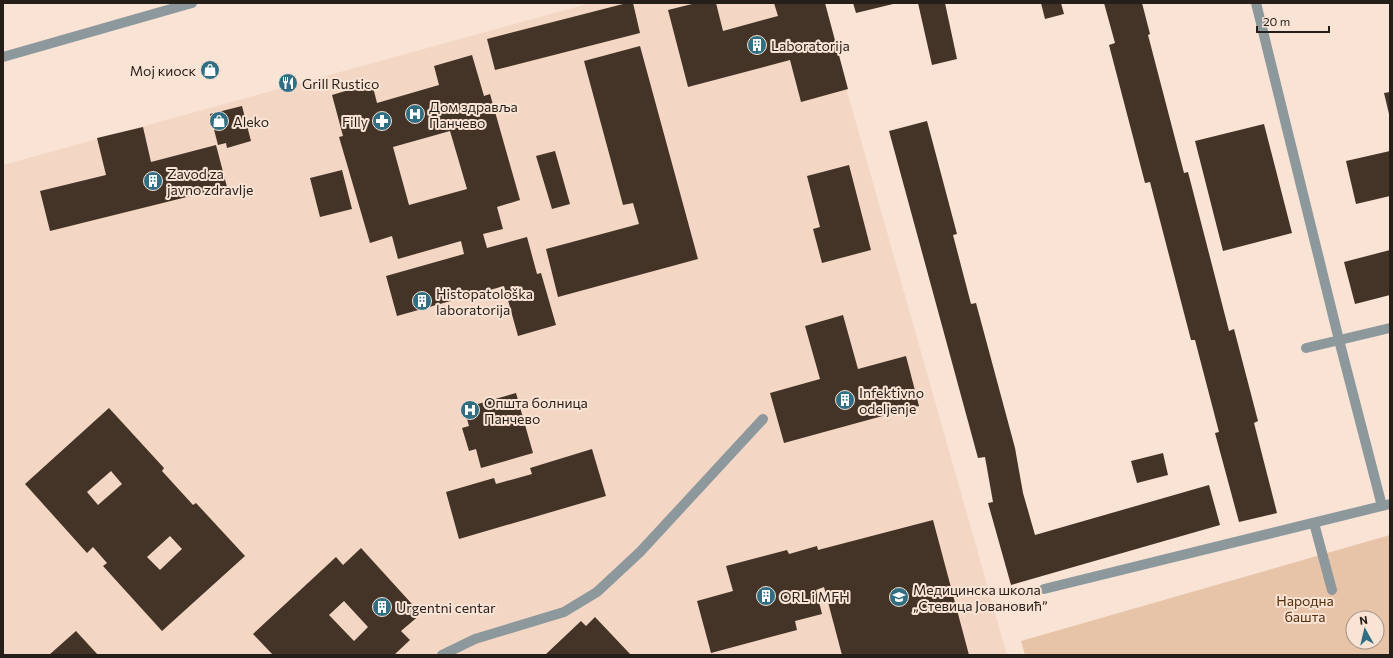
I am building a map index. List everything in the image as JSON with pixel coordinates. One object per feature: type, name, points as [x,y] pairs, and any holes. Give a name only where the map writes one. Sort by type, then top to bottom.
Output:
[{"type":"street","points":[[3,57],[192,3]]},
{"type":"street","points":[[1044,589],[1386,505],[1339,340],[1256,3]]},
{"type":"street","points":[[1306,348],[1390,328]]},
{"type":"street","points":[[442,655],[475,639],[564,612],[597,592],[640,552],[763,419]]},
{"type":"street","points":[[1314,523],[1332,590]]},
{"type":"shaded area","name":"Општа болница Панчево","points":[[591,3],[822,3],[1007,655],[3,655],[3,165]]},
{"type":"green space","name":"Народна башта","points":[[1390,535],[1390,655],[1025,655],[1021,641]]},
{"type":"building","points":[[627,3],[633,3],[640,33],[495,70],[487,39]]},
{"type":"building","name":"Laboratorija","points":[[696,3],[716,3],[723,31],[778,16],[774,3],[825,3],[848,89],[801,102],[790,60],[688,87],[668,10]]},
{"type":"building","points":[[853,3],[893,3],[893,4],[856,13]]},
{"type":"building","points":[[918,3],[945,3],[957,59],[932,65]]},
{"type":"building","points":[[1041,3],[1061,3],[1064,14],[1045,19]]},
{"type":"building","points":[[1104,3],[1142,3],[1150,34],[1148,35],[1184,173],[1188,172],[1229,331],[1234,329],[1258,421],[1254,423],[1277,513],[1239,522],[1215,433],[1219,432],[1195,340],[1191,340],[1150,182],[1145,183],[1109,45],[1115,43]]},
{"type":"building","points":[[640,46],[698,259],[558,297],[546,249],[639,224],[633,203],[623,205],[584,61]]},
{"type":"building","points":[[472,55],[484,96],[490,94],[520,200],[497,207],[503,229],[483,234],[487,248],[527,237],[537,274],[541,273],[556,325],[518,336],[504,286],[397,316],[386,276],[464,254],[461,241],[398,259],[392,236],[370,243],[339,137],[343,136],[332,95],[372,83],[377,103],[439,85],[434,66]],"holes":[[[450,131],[467,189],[409,205],[393,147]]]},
{"type":"building","points":[[1390,92],[1390,114],[1389,114],[1384,93]]},
{"type":"building","points":[[242,106],[251,141],[227,148],[226,143],[218,145],[210,114]]},
{"type":"building","points":[[927,121],[957,234],[953,235],[971,304],[976,303],[1015,448],[1023,493],[1035,535],[1209,485],[1220,525],[1011,585],[988,503],[993,502],[985,457],[978,458],[889,131]]},
{"type":"building","points":[[1264,124],[1292,233],[1223,251],[1195,141]]},
{"type":"building","name":"Zavod za javno zdravlje","points":[[143,127],[151,162],[216,145],[227,187],[50,231],[40,191],[106,175],[97,138]]},
{"type":"building","points":[[555,151],[570,204],[552,209],[536,156]]},
{"type":"building","points":[[1390,151],[1390,196],[1356,204],[1346,161]]},
{"type":"building","points":[[849,165],[871,250],[822,263],[813,229],[820,227],[807,176]]},
{"type":"building","points":[[342,170],[352,209],[320,217],[310,178]]},
{"type":"building","points":[[1390,250],[1390,295],[1355,304],[1344,262]]},
{"type":"building","name":"Infektivno odeljenje","points":[[843,315],[858,369],[906,356],[919,406],[784,443],[770,393],[820,379],[805,326]]},
{"type":"building","points":[[516,393],[533,453],[481,468],[476,449],[469,451],[462,428],[469,426],[464,408]]},
{"type":"building","points":[[109,408],[164,468],[162,471],[193,505],[196,503],[245,556],[162,631],[103,566],[107,563],[93,547],[87,553],[25,484]],"holes":[[[111,471],[122,484],[98,505],[87,492]],[[170,536],[182,549],[160,570],[147,557]]]},
{"type":"building","points":[[592,449],[606,496],[459,539],[446,492],[494,478],[496,484],[532,474],[530,468]]},
{"type":"building","points":[[1163,453],[1168,475],[1137,483],[1131,461]]},
{"type":"building","points":[[933,520],[969,655],[842,655],[824,587],[816,590],[822,614],[795,621],[797,630],[711,653],[697,601],[733,591],[726,566],[787,550],[789,554],[817,546],[818,550]]},
{"type":"building","name":"Urgentni centar","points":[[361,548],[421,614],[401,631],[410,640],[394,655],[273,655],[253,634],[336,557],[343,565]],"holes":[[[344,601],[368,627],[354,641],[329,615]]]},
{"type":"building","points":[[595,617],[631,655],[545,655],[581,621],[586,626]]},
{"type":"building","points":[[76,631],[98,655],[49,655]]},
{"type":"place","name":"Laboratorija","points":[[757,45]]},
{"type":"place","name":"Мој киоск","points":[[210,70]]},
{"type":"place","name":"Grill Rustico","points":[[288,83]]},
{"type":"place","name":"Дом здравља Панчево","points":[[415,114]]},
{"type":"place","name":"Aleko","points":[[219,121]]},
{"type":"place","name":"Filly","points":[[382,121]]},
{"type":"place","name":"Zavod za javno zdravlje","points":[[153,181]]},
{"type":"place","name":"Histopatološka laboratorija","points":[[422,301]]},
{"type":"place","name":"Infektivno odeljenje","points":[[845,400]]},
{"type":"place","name":"Општа болница Панчево","points":[[470,410]]},
{"type":"place","name":"ORL i MFH","points":[[766,596]]},
{"type":"place","name":"Медицинска школа „Стевица Јовановић”","points":[[899,597]]},
{"type":"place","name":"Urgentni centar","points":[[382,607]]}]
